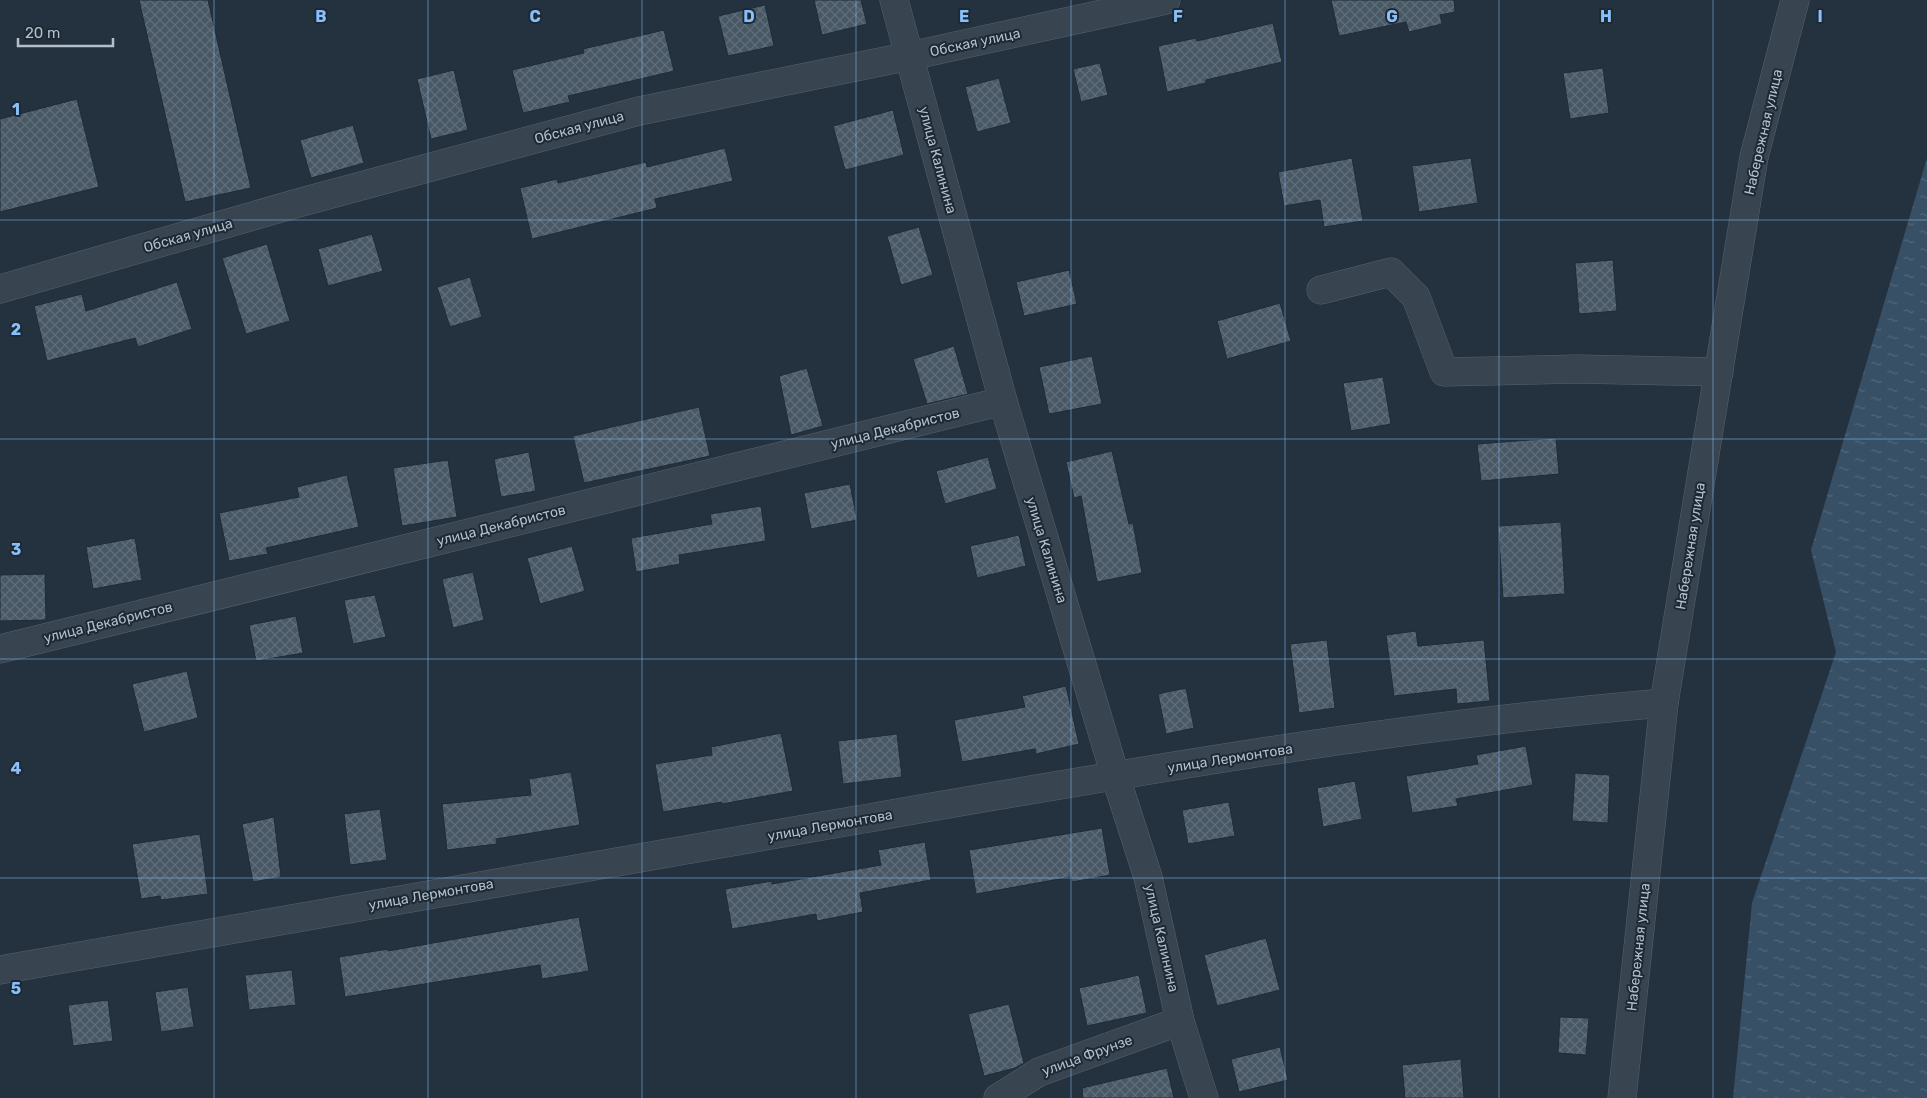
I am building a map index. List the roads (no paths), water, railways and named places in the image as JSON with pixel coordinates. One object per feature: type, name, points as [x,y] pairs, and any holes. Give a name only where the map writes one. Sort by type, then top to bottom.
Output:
[{"type":"street","name":"улица Калинина","points":[[894,0],[1003,402],[1115,775],[1148,877],[1180,1021],[1204,1098]]},
{"type":"street","name":"Обская улица","points":[[0,289],[298,204],[639,111],[910,56],[1166,0]]},
{"type":"street","name":"Набережная улица","points":[[1622,1098],[1664,703],[1754,157],[1795,0]]},
{"type":"street","points":[[1321,290],[1391,272],[1416,297],[1444,372],[1577,369],[1719,372]]},
{"type":"street","name":"улица Декабристов","points":[[0,649],[1003,402]]},
{"type":"street","name":"улица Лермонтова","points":[[0,970],[1115,775],[1375,735],[1576,711],[1664,703]]},
{"type":"street","name":"улица Фрунзе","points":[[998,1098],[1039,1072],[1180,1021]]},
{"type":"water","points":[[1927,158],[1927,1098],[1733,1098],[1752,903],[1836,652],[1811,550]]}]
